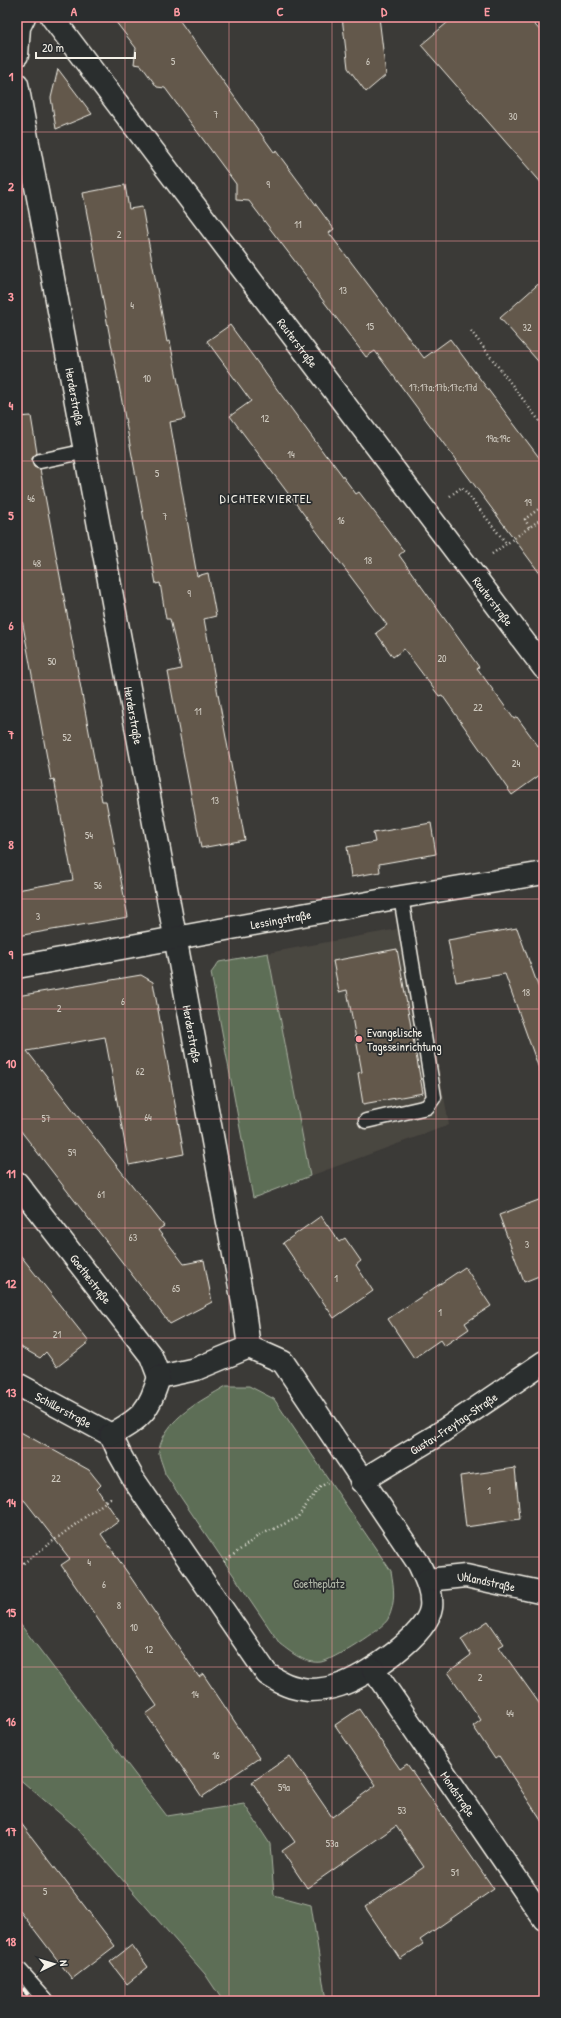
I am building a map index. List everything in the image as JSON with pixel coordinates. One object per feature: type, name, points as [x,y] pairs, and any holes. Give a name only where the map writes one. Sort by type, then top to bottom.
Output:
[{"type":"street","points":[[17,55],[19,27],[24,17]]},
{"type":"street","name":"Reuterstraße","points":[[52,17],[544,668]]},
{"type":"street","name":"Herderstraße","points":[[17,84],[86,451],[174,939],[243,1303],[249,1347]]},
{"type":"street","name":"Lessingstraße","points":[[17,967],[401,897],[544,873]]},
{"type":"street","name":"Goethestraße","points":[[17,1183],[151,1356],[159,1377]]},
{"type":"street","points":[[249,1347],[283,1362],[419,1564],[427,1580],[431,1608],[422,1626],[398,1651],[373,1669],[339,1685],[310,1690],[285,1686],[267,1674],[134,1480],[111,1435],[134,1422],[152,1401],[159,1377],[196,1369],[249,1347]]},
{"type":"street","name":"Gustav-Freytag-Straße","points":[[357,1474],[434,1437],[544,1362]]},
{"type":"street","name":"Schillerstraße","points":[[17,1384],[111,1435]]},
{"type":"street","name":"Uhlandstraße","points":[[427,1580],[466,1576],[544,1593]]},
{"type":"street","name":"Mondstraße","points":[[373,1669],[544,1918]]},
{"type":"street","points":[[17,1973],[42,2001]]},
{"type":"lane","points":[[40,461],[86,451]]},
{"type":"lane","points":[[366,1121],[427,1106],[434,1097],[401,897]]},
{"type":"path","points":[[471,331],[544,427]]},
{"type":"path","points":[[426,512],[462,487],[506,543]]},
{"type":"path","points":[[529,527],[524,519],[540,508]]},
{"type":"path","points":[[493,553],[544,516]]},
{"type":"path","points":[[243,1548],[258,1536],[297,1518],[319,1488],[357,1474]]},
{"type":"path","points":[[17,1568],[134,1480]]},
{"type":"shaded area","name":"Evangelische Tageseinrichtung","points":[[414,926],[449,1125],[310,1176],[268,953]]},
{"type":"green space","points":[[268,953],[310,1176],[253,1198],[211,973],[219,962]]},
{"type":"green space","name":"Goetheplatz","points":[[226,1386],[249,1386],[274,1399],[391,1571],[394,1595],[391,1613],[388,1619],[368,1636],[327,1660],[315,1662],[304,1660],[280,1644],[165,1474],[159,1455],[159,1450],[168,1429],[195,1404]]},
{"type":"green space","points":[[17,1620],[167,1816],[244,1804],[270,1844],[274,1895],[311,1905],[326,2001],[223,2001],[205,1974],[77,1828],[17,1777]]},
{"type":"building","points":[[112,17],[177,17],[274,152],[276,151],[334,229],[329,233],[424,358],[450,339],[544,464],[544,579],[375,351],[366,357],[249,201],[236,200],[236,184],[165,88],[157,87],[141,65],[134,64],[136,48]]},
{"type":"building","points":[[342,17],[379,17],[386,75],[366,92],[348,68]]},
{"type":"building","points":[[454,17],[528,17],[544,35],[544,186],[421,45]]},
{"type":"building","points":[[58,69],[92,114],[56,129],[51,98]]},
{"type":"building","points":[[125,185],[129,209],[142,207],[167,342],[170,341],[185,419],[170,422],[197,576],[208,573],[216,616],[204,619],[245,840],[201,848],[168,672],[181,669],[170,619],[166,619],[160,583],[156,584],[83,193]]},
{"type":"building","points":[[544,279],[544,368],[500,318]]},
{"type":"building","points":[[230,325],[326,456],[327,455],[356,494],[359,492],[404,551],[399,555],[514,719],[517,717],[544,754],[544,772],[512,795],[442,695],[439,696],[404,649],[393,657],[376,633],[387,625],[230,416],[251,401],[207,341]]},
{"type":"building","points":[[31,416],[37,453],[32,458],[32,462],[34,467],[40,469],[102,801],[106,801],[128,917],[17,936],[17,890],[73,880],[54,779],[51,780],[17,592],[17,417]]},
{"type":"building","points":[[431,823],[436,854],[379,864],[380,872],[351,877],[347,847],[375,842],[373,833]]},
{"type":"building","points":[[517,928],[544,1002],[544,1073],[541,1074],[505,974],[456,982],[448,940]]},
{"type":"building","points":[[397,949],[423,1093],[363,1104],[358,1073],[362,1072],[347,990],[339,992],[333,961]]},
{"type":"building","points":[[141,975],[153,982],[184,1154],[129,1165],[105,1037],[27,1051],[164,1226],[158,1230],[184,1264],[204,1260],[212,1302],[170,1324],[17,1126],[17,996]]},
{"type":"building","points":[[544,1198],[544,1274],[524,1282],[499,1215]]},
{"type":"building","points":[[321,1216],[339,1242],[345,1238],[361,1261],[356,1265],[373,1291],[334,1318],[283,1243]]},
{"type":"building","points":[[17,1251],[89,1342],[57,1367],[46,1352],[40,1358],[17,1345]]},
{"type":"building","points":[[465,1267],[491,1306],[465,1323],[469,1329],[444,1346],[440,1340],[414,1358],[388,1319]]},
{"type":"building","points":[[17,1430],[89,1470],[101,1485],[97,1489],[119,1521],[101,1534],[199,1677],[203,1674],[259,1758],[202,1797],[146,1714],[157,1706],[61,1565],[70,1559],[25,1501],[17,1496]]},
{"type":"building","points":[[515,1468],[520,1519],[466,1527],[460,1476]]},
{"type":"building","points":[[488,1621],[504,1644],[499,1647],[544,1710],[544,1825],[499,1756],[495,1759],[473,1726],[481,1720],[448,1672],[471,1655],[461,1639]]},
{"type":"building","points":[[359,1709],[400,1769],[407,1764],[494,1889],[420,1940],[423,1944],[400,1959],[365,1907],[424,1867],[396,1826],[307,1888],[282,1851],[295,1842],[252,1782],[290,1756],[332,1817],[376,1785],[335,1725]]},
{"type":"building","points":[[17,1818],[115,1946],[72,1979],[17,1907]]},
{"type":"building","points":[[132,1945],[148,1967],[127,1984],[110,1962]]},
{"type":"railway","points":[[17,1981],[33,2001]]},
{"type":"place","name":"Evangelische Tageseinrichtung","points":[[359,1039]]},
{"type":"district","name":"DICHTERVIERTEL","points":[[266,498]]}]
